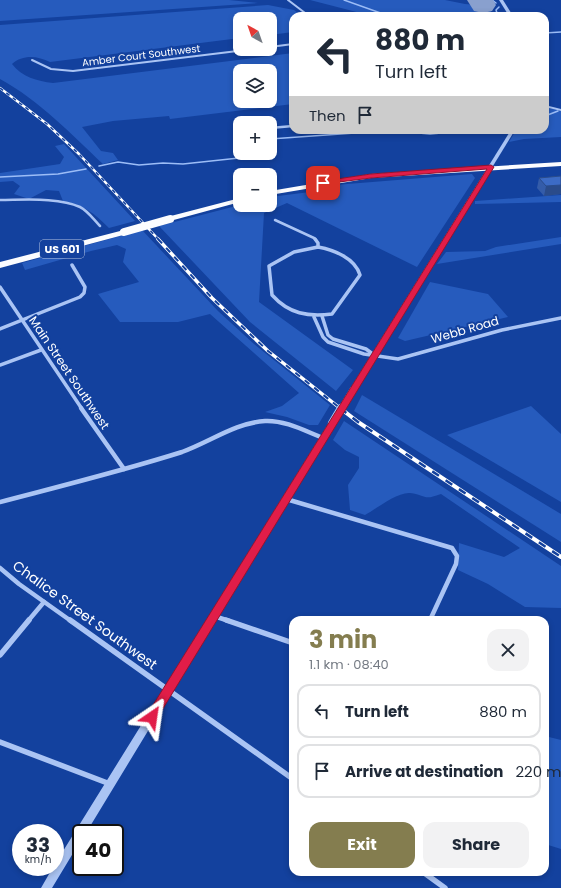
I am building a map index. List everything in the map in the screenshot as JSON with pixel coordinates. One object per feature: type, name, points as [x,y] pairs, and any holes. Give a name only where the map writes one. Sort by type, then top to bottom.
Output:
[{"type":"highway","points":[[277,192],[371,176],[491,167],[526,167],[561,163]]},
{"type":"highway","name":"US 601","points":[[0,266],[233,202]]},
{"type":"street","points":[[288,0],[304,12]]},
{"type":"street","points":[[501,0],[508,12]]},
{"type":"street","points":[[277,46],[289,45]]},
{"type":"street","name":"Amber Court Southwest","points":[[32,60],[55,70],[74,71],[233,52]]},
{"type":"street","points":[[549,107],[561,110]]},
{"type":"street","points":[[277,127],[289,126]]},
{"type":"street","points":[[46,888],[511,134]]},
{"type":"street","points":[[0,200],[76,206],[88,214],[100,226]]},
{"type":"street","points":[[274,220],[314,238],[318,243],[318,247]]},
{"type":"street","points":[[318,247],[326,248],[354,264],[359,270],[360,275],[332,314],[314,317],[287,310],[278,304],[272,295],[269,266],[294,252],[318,247]]},
{"type":"street","points":[[0,329],[80,298],[86,287],[72,265]]},
{"type":"street","name":"Main Street Southwest","points":[[0,287],[21,321],[124,469]]},
{"type":"street","points":[[322,316],[328,335],[333,339],[366,349],[374,355]]},
{"type":"street","points":[[314,317],[323,337],[328,342],[374,355]]},
{"type":"street","name":"Webb Road","points":[[374,355],[391,358],[405,358],[474,336],[561,318]]},
{"type":"street","points":[[0,365],[41,350]]},
{"type":"street","points":[[0,502],[124,469],[193,448],[254,422],[267,420],[279,422],[323,438]]},
{"type":"street","points":[[286,499],[452,548],[457,556],[456,564],[432,616]]},
{"type":"street","name":"Chalice Street Southwest","points":[[0,568],[44,602],[289,776]]},
{"type":"street","points":[[0,654],[44,602]]},
{"type":"street","points":[[214,616],[289,642]]},
{"type":"street","points":[[0,742],[110,784]]},
{"type":"street","points":[[428,876],[445,888]]},
{"type":"shaded area","points":[[0,0],[229,0],[258,3],[0,21]]},
{"type":"shaded area","points":[[310,0],[445,0],[488,6],[491,12],[356,12]]},
{"type":"shaded area","points":[[268,5],[294,10],[297,12],[289,12],[289,33],[277,34],[277,12],[233,12],[233,39],[50,62],[41,58],[26,57],[12,64],[20,72],[30,78],[53,83],[289,54],[289,104],[277,106],[277,64],[233,64],[233,108],[260,108],[170,119],[169,116],[113,121],[82,127],[101,151],[113,153],[118,160],[103,164],[41,107],[0,79],[0,25]]},
{"type":"shaded area","points":[[549,108],[561,111],[561,137],[524,139],[509,142],[514,134],[549,134]]},
{"type":"shaded area","points":[[64,144],[135,221],[109,228],[99,218],[83,207],[63,201],[59,191],[46,190],[29,199],[14,194],[20,186],[13,181],[0,182],[0,173],[60,164],[64,157],[55,146]]},
{"type":"shaded area","points":[[472,174],[475,178],[417,267],[287,203],[277,207],[277,196],[326,190],[335,185]]},
{"type":"shaded area","points":[[561,195],[561,202],[475,204],[475,201]]},
{"type":"shaded area","points":[[233,207],[233,212],[266,212],[264,213],[259,302],[353,370],[336,391],[250,322],[159,226]]},
{"type":"shaded area","points":[[142,230],[218,311],[254,344],[330,405],[318,425],[309,425],[287,417],[265,412],[282,406],[299,393],[210,314],[178,322],[120,322],[98,294],[139,282],[123,262],[126,249],[117,245],[25,270],[22,263]]},
{"type":"shaded area","points":[[561,237],[561,244],[437,264],[446,252],[485,251],[496,247]]},
{"type":"shaded area","points":[[430,282],[488,294],[508,317],[405,341],[398,338]]},
{"type":"shaded area","points":[[362,395],[561,514],[561,542],[354,411]]},
{"type":"shaded area","points":[[531,406],[561,434],[561,502],[447,435]]},
{"type":"shaded area","points":[[344,421],[561,566],[561,608],[525,607],[488,584],[458,570],[459,543],[504,557],[520,548],[441,494],[425,497],[405,493],[393,498],[365,515],[350,510],[348,485],[359,468],[359,457],[345,450],[333,440]]},
{"type":"shaded area","points":[[549,737],[561,740],[561,849],[549,845]]},
{"type":"building","points":[[561,176],[561,185],[546,186],[539,178]]},
{"type":"waterway","points":[[344,0],[378,12]]},
{"type":"waterway","points":[[492,0],[496,3]]},
{"type":"waterway","points":[[497,12],[496,10],[499,7]]},
{"type":"waterway","points":[[549,33],[561,32]]},
{"type":"waterway","points":[[549,114],[558,111]]},
{"type":"waterway","points":[[277,139],[341,134]]},
{"type":"waterway","points":[[99,166],[118,162],[139,165],[163,163],[183,164],[233,159]]},
{"type":"waterway","points":[[0,177],[58,174],[86,169]]},
{"type":"runway","points":[[480,0],[483,5]]},
{"type":"railway","points":[[0,88],[47,124],[79,154],[159,240]]},
{"type":"railway","points":[[158,239],[212,298],[268,351],[341,409]]},
{"type":"railway","points":[[340,408],[358,422],[561,557]]},
{"type":"route","points":[[152,717],[491,167],[371,176],[323,183]]}]
